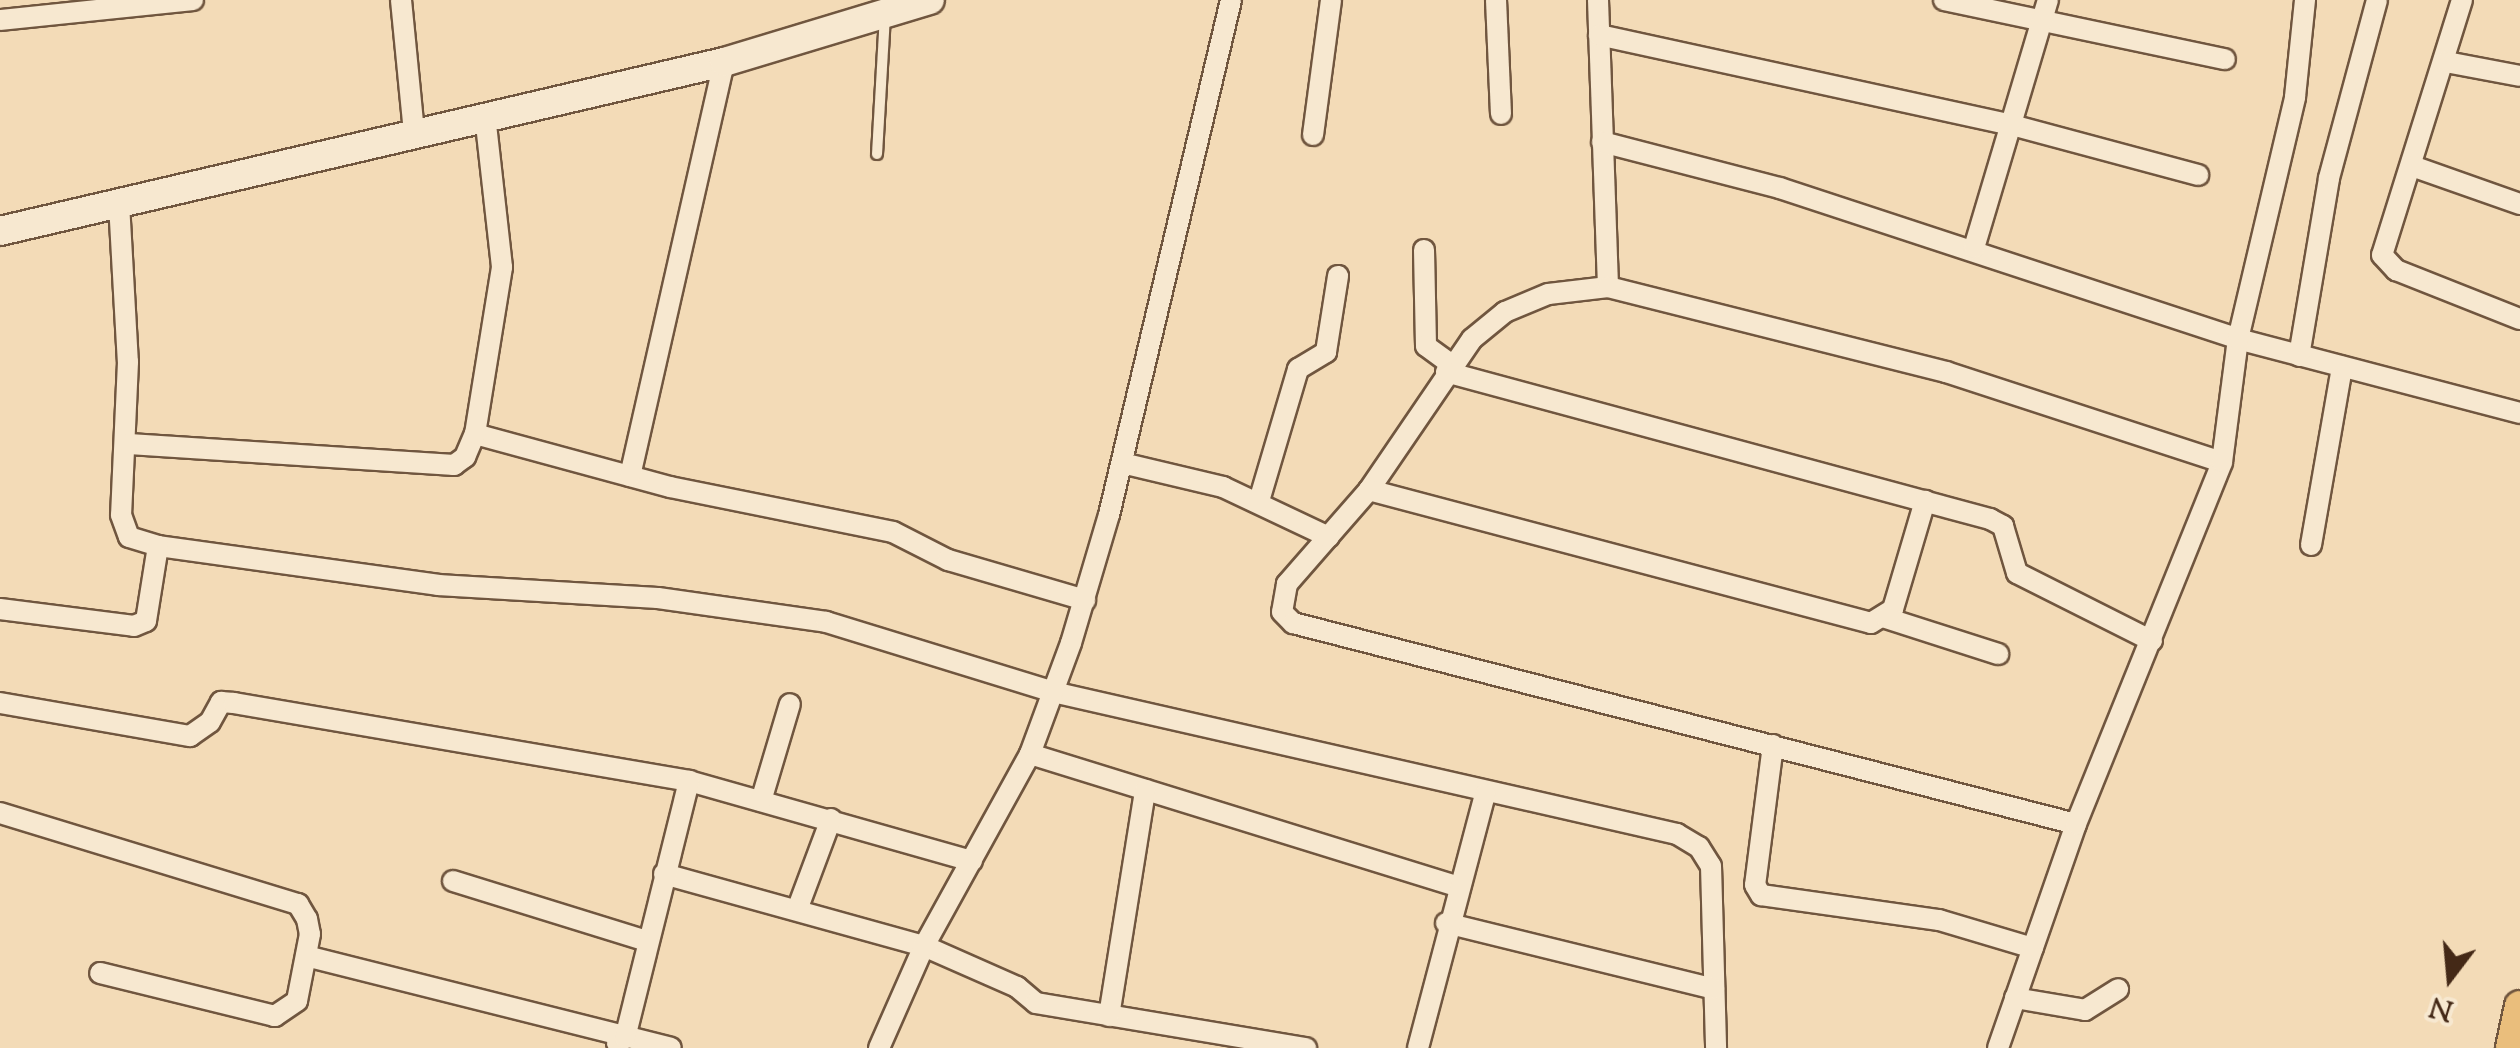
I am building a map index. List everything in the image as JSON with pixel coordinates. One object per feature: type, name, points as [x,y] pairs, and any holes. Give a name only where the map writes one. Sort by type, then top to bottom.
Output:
[{"type":"main road","points":[[2511,1048],[2520,1006]]},
{"type":"street","points":[[0,20],[193,0]]},
{"type":"street","points":[[401,0],[414,132]]},
{"type":"street","points":[[0,231],[724,62],[930,0]]},
{"type":"street","points":[[880,1048],[924,946],[1030,754],[1085,600],[1122,463],[1231,0]]},
{"type":"street","points":[[1313,135],[1331,0]]},
{"type":"street","points":[[1496,0],[1501,114]]},
{"type":"street","points":[[1598,0],[1608,287]]},
{"type":"street","points":[[1944,0],[2040,25],[2225,59]]},
{"type":"street","points":[[1974,248],[2048,0]]},
{"type":"street","points":[[1998,1048],[2076,824],[2222,462],[2238,339],[2294,97],[2305,0]]},
{"type":"street","points":[[2300,356],[2329,178],[2377,0]]},
{"type":"street","points":[[2462,0],[2446,62],[2384,245],[2386,264],[2520,319]]},
{"type":"street","points":[[1598,35],[2008,124],[2198,175]]},
{"type":"street","points":[[630,476],[724,62]]},
{"type":"street","points":[[2446,62],[2520,76]]},
{"type":"street","points":[[129,444],[454,465],[475,434],[502,266],[485,115]]},
{"type":"street","points":[[1602,142],[1974,248],[2238,339],[2520,413]]},
{"type":"street","points":[[2412,166],[2520,204]]},
{"type":"street","points":[[119,202],[129,444],[123,525],[129,537],[158,546],[438,585],[746,607],[826,622],[1053,692],[1485,794],[1677,834],[1698,848],[1711,866],[1716,1048]]},
{"type":"street","points":[[1424,250],[1426,346],[1449,368],[1925,500],[2003,526],[2017,573],[2152,641]]},
{"type":"street","points":[[1259,501],[1298,369],[1326,352],[1338,276]]},
{"type":"street","points":[[2076,824],[1293,623],[1282,612],[1287,584],[1370,490],[1449,368],[1505,312],[1548,294],[1608,287],[1946,372],[2222,462]]},
{"type":"street","points":[[2311,545],[2342,367]]},
{"type":"street","points":[[475,434],[630,476],[893,532],[948,560],[1085,600]]},
{"type":"street","points":[[1122,463],[1259,501],[1329,537]]},
{"type":"street","points":[[1370,490],[1871,623],[1886,618],[1998,654]]},
{"type":"street","points":[[1886,618],[1925,500]]},
{"type":"street","points":[[0,609],[134,626],[146,621],[158,546]]},
{"type":"street","points":[[0,703],[190,736],[210,722],[222,702],[689,781],[972,861]]},
{"type":"street","points":[[761,801],[790,704]]},
{"type":"street","points":[[1773,745],[1755,885],[1760,895],[1939,920],[2032,948]]},
{"type":"street","points":[[1030,754],[1457,886]]},
{"type":"street","points":[[621,1043],[689,781]]},
{"type":"street","points":[[1109,1016],[1145,790]]},
{"type":"street","points":[[1418,1048],[1446,923],[1485,794]]},
{"type":"street","points":[[0,813],[298,904],[310,934],[297,1001],[275,1016],[100,973]]},
{"type":"street","points":[[797,910],[831,819]]},
{"type":"street","points":[[664,874],[924,946],[1017,987],[1036,1003],[1306,1048]]},
{"type":"street","points":[[452,881],[648,941]]},
{"type":"street","points":[[1446,923],[1714,988]]},
{"type":"street","points":[[306,956],[621,1043],[671,1048]]},
{"type":"street","points":[[2015,998],[2084,1010],[2118,990]]},
{"type":"lane","points":[[877,154],[885,14]]}]
